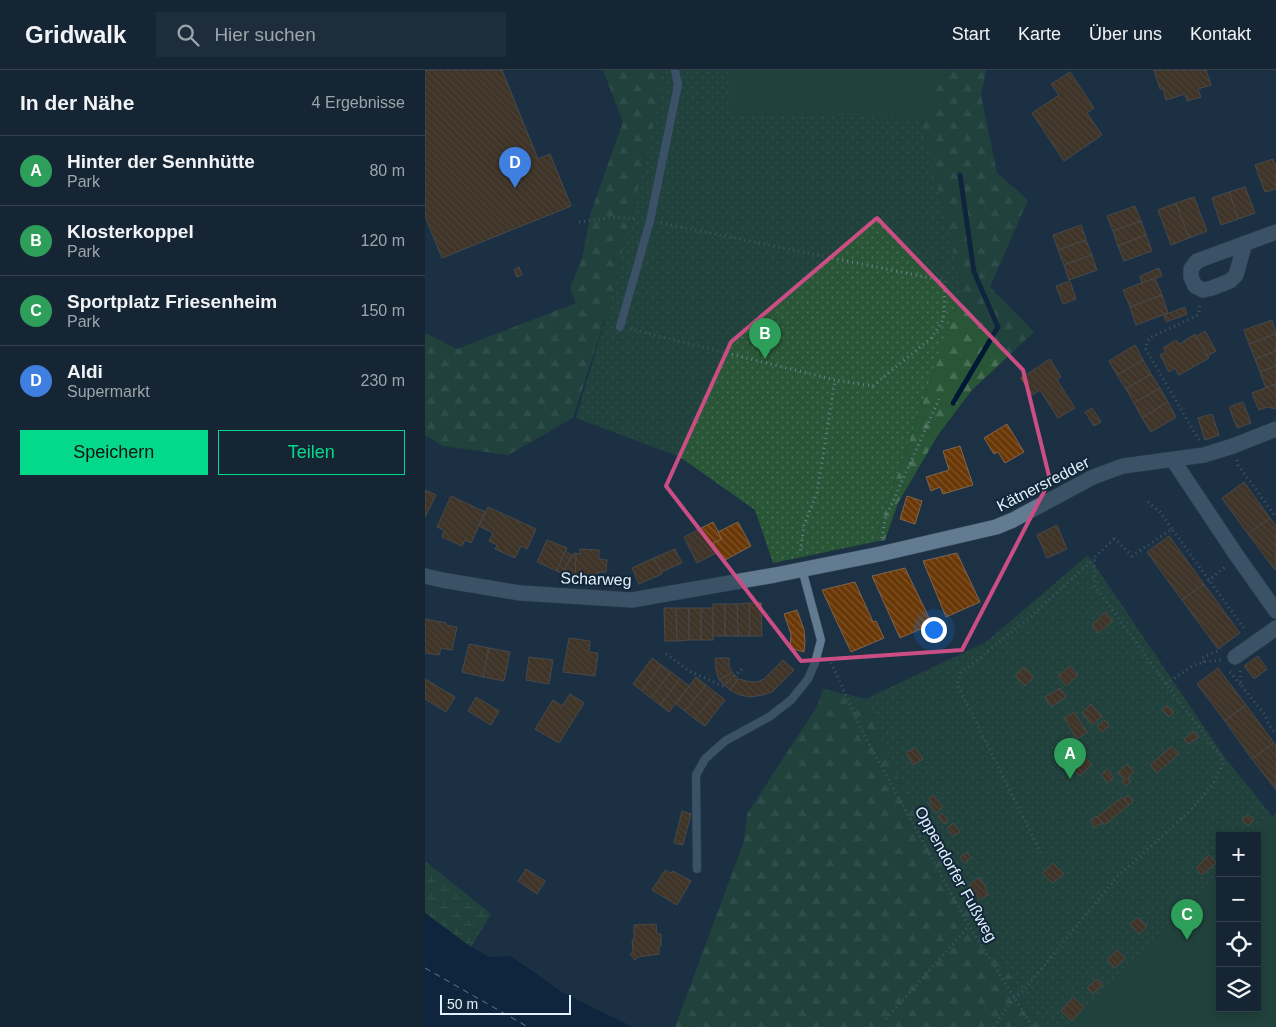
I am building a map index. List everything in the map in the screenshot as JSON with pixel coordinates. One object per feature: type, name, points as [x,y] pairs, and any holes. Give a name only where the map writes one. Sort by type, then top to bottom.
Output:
[{"type":"street","points":[[1245,243],[1236,275],[1230,282],[1203,290],[1195,286],[1191,277],[1191,269],[1197,261],[1245,243],[1276,232]]},
{"type":"street","name":"Kätnersredder","points":[[765,576],[880,554],[996,527],[1013,520],[1093,477],[1123,466],[1204,454],[1233,446],[1276,429]]},
{"type":"street","points":[[1173,460],[1237,556],[1276,610]]},
{"type":"street","name":"Scharweg","points":[[425,576],[521,593],[632,600],[765,576]]},
{"type":"street","points":[[1235,657],[1276,628]]},
{"type":"lane","points":[[620,326],[650,221],[678,85],[675,70]]},
{"type":"lane","points":[[697,869],[696,775],[705,759],[725,741],[769,717],[791,700],[808,679],[815,663],[821,640],[802,569]]},
{"type":"path","points":[[579,222],[616,218],[650,221],[945,281],[944,316],[941,324],[931,338],[873,386],[835,380],[620,326]]},
{"type":"path","points":[[1203,290],[1198,315],[1149,338],[1145,348],[1201,444],[1204,454]]},
{"type":"path","points":[[802,569],[800,558],[804,525],[817,493],[835,380]]},
{"type":"path","points":[[880,554],[885,518],[939,399]]},
{"type":"path","points":[[1233,446],[1238,465],[1276,517]]},
{"type":"path","points":[[1148,502],[1160,512],[1255,644]]},
{"type":"path","points":[[1041,853],[957,684],[961,673],[1029,618],[1115,538],[1132,556],[1172,529]]},
{"type":"path","points":[[994,1027],[1014,998],[1024,990],[1117,877],[1191,810],[1214,782],[1223,764],[1221,756],[1095,586],[1094,558]]},
{"type":"path","points":[[1209,581],[1219,572]]},
{"type":"path","name":"Oppendorfer Fußweg","points":[[821,640],[862,731],[969,926],[1033,1027]]},
{"type":"path","points":[[666,654],[691,672],[723,686],[743,668]]},
{"type":"path","points":[[1166,684],[1194,665],[1235,657],[1240,673],[1241,685],[1265,715],[1276,734]]},
{"type":"path","points":[[886,1019],[969,926]]},
{"type":"highlighted area","points":[[877,218],[1023,370],[1050,480],[962,650],[801,661],[666,486],[731,342]]},
{"type":"green space","points":[[603,70],[660,70],[663,87],[611,300],[573,418],[508,455],[443,446],[425,435],[425,333],[457,349],[576,303],[570,288],[582,259],[591,212],[623,122]]},
{"type":"green space","points":[[660,70],[731,70],[731,114],[921,118],[962,290],[874,542],[773,563],[755,510],[680,457],[576,418],[611,300],[663,87]]},
{"type":"green space","points":[[731,70],[947,70],[921,118],[731,114]]},
{"type":"green space","points":[[947,70],[986,70],[981,95],[997,173],[1028,200],[990,287],[1034,332],[972,390],[938,435],[898,503],[885,540],[874,542],[962,290],[921,118]]},
{"type":"green space","points":[[1088,555],[1225,758],[1273,817],[1258,832],[1216,832],[1216,875],[1069,1027],[1041,1027],[907,800],[866,699],[986,642]]},
{"type":"green space","points":[[823,689],[866,699],[907,800],[1041,1027],[675,1027],[744,841],[747,814],[818,705]]},
{"type":"green space","points":[[1276,813],[1276,1027],[1069,1027],[1216,875],[1216,1012],[1261,1012],[1261,832],[1258,832]]},
{"type":"green space","points":[[425,861],[491,914],[471,947],[425,913]]},
{"type":"water","points":[[425,913],[471,947],[490,957],[511,956],[562,992],[633,1027],[425,1027]]},
{"type":"building","points":[[425,70],[502,70],[538,159],[550,154],[571,206],[442,258],[425,216]]},
{"type":"building","points":[[1154,70],[1206,70],[1211,85],[1198,89],[1201,97],[1187,101],[1185,94],[1166,100]]},
{"type":"building","points":[[1070,72],[1094,108],[1087,113],[1102,135],[1064,161],[1032,113],[1059,95],[1051,84]]},
{"type":"building","points":[[1273,159],[1276,168],[1276,189],[1265,192],[1255,165]]},
{"type":"building","points":[[1245,187],[1255,213],[1238,219],[1229,192]]},
{"type":"building","points":[[1229,192],[1238,219],[1221,225],[1212,198]]},
{"type":"building","points":[[1194,197],[1207,231],[1189,238],[1176,203]]},
{"type":"building","points":[[1176,203],[1189,238],[1171,245],[1158,210]]},
{"type":"building","points":[[1135,206],[1141,221],[1113,231],[1107,216]]},
{"type":"building","points":[[1141,221],[1146,235],[1118,246],[1113,231]]},
{"type":"building","points":[[1081,225],[1086,240],[1058,250],[1053,235]]},
{"type":"building","points":[[1146,235],[1152,251],[1124,261],[1118,246]]},
{"type":"building","points":[[1086,240],[1092,255],[1064,265],[1058,250]]},
{"type":"building","points":[[1092,255],[1097,270],[1069,280],[1064,265]]},
{"type":"building","points":[[519,267],[522,275],[517,277],[514,270]]},
{"type":"building","points":[[1159,268],[1162,276],[1142,283],[1140,276]]},
{"type":"building","points":[[1155,278],[1162,295],[1130,307],[1123,290]]},
{"type":"building","points":[[1070,281],[1076,299],[1063,304],[1056,286]]},
{"type":"building","points":[[1162,295],[1168,313],[1136,325],[1130,307]]},
{"type":"building","points":[[1185,307],[1187,314],[1166,322],[1164,315]]},
{"type":"building","points":[[1272,320],[1276,334],[1249,344],[1244,330]]},
{"type":"building","points":[[1205,331],[1216,351],[1208,356],[1196,337]]},
{"type":"building","points":[[1195,334],[1209,358],[1179,375],[1175,368],[1169,372],[1160,355],[1166,352],[1163,348],[1176,340],[1179,344]]},
{"type":"building","points":[[1276,334],[1276,351],[1255,359],[1249,344]]},
{"type":"building","points":[[1135,345],[1143,360],[1117,375],[1109,361]]},
{"type":"building","points":[[1276,351],[1276,366],[1260,372],[1255,359]]},
{"type":"building","points":[[1050,359],[1061,377],[1057,380],[1075,408],[1058,418],[1040,390],[1032,395],[1021,378]]},
{"type":"building","points":[[1143,360],[1151,374],[1126,389],[1117,375]]},
{"type":"building","points":[[1276,366],[1276,384],[1266,388],[1260,372]]},
{"type":"building","points":[[1151,374],[1160,388],[1134,403],[1126,389]]},
{"type":"building","points":[[1276,384],[1276,409],[1267,407],[1259,410],[1252,393]]},
{"type":"building","points":[[1160,388],[1168,402],[1142,418],[1134,403]]},
{"type":"building","points":[[1168,402],[1176,417],[1151,432],[1142,418]]},
{"type":"building","points":[[1243,402],[1251,423],[1237,428],[1229,407]]},
{"type":"building","points":[[1092,408],[1101,422],[1094,426],[1085,412]]},
{"type":"building","points":[[1212,414],[1219,435],[1205,440],[1198,418]]},
{"type":"building","points":[[1007,424],[1024,452],[1005,463],[998,452],[994,454],[984,438]]},
{"type":"building","points":[[960,446],[973,485],[943,494],[940,487],[931,491],[926,477],[949,470],[943,451]]},
{"type":"building","points":[[1244,482],[1270,518],[1248,534],[1222,498]]},
{"type":"building","points":[[425,490],[436,495],[425,517]]},
{"type":"building","points":[[451,496],[485,512],[471,543],[465,540],[462,546],[442,537],[444,530],[437,527]]},
{"type":"building","points":[[907,496],[922,501],[915,524],[900,519]]},
{"type":"building","points":[[488,507],[536,529],[527,549],[521,546],[515,558],[495,549],[497,545],[489,541],[493,533],[479,526]]},
{"type":"building","points":[[1270,518],[1276,526],[1275,570],[1248,534]]},
{"type":"building","points":[[713,522],[722,539],[713,543],[718,552],[697,563],[684,537]]},
{"type":"building","points":[[738,522],[751,546],[723,561],[713,543],[722,539],[718,532]]},
{"type":"building","points":[[1057,525],[1067,549],[1047,558],[1037,535]]},
{"type":"building","points":[[1169,536],[1204,584],[1182,600],[1147,552]]},
{"type":"building","points":[[547,540],[567,548],[557,571],[537,562]]},
{"type":"building","points":[[580,549],[599,550],[599,559],[607,560],[606,572],[598,572],[598,578],[575,577],[576,553],[580,554]]},
{"type":"building","points":[[675,549],[682,563],[661,572],[654,558]]},
{"type":"building","points":[[565,551],[572,555],[562,574],[557,571]]},
{"type":"building","points":[[574,553],[576,553],[575,577],[562,574]]},
{"type":"building","points":[[957,553],[980,602],[946,617],[923,561]]},
{"type":"building","points":[[654,558],[662,574],[639,584],[632,568]]},
{"type":"building","points":[[905,568],[932,624],[900,638],[872,576]]},
{"type":"building","points":[[855,582],[873,622],[876,621],[884,638],[851,652],[822,590]]},
{"type":"building","points":[[1204,584],[1240,633],[1218,649],[1182,600]]},
{"type":"building","points":[[749,603],[761,603],[762,636],[750,636]]},
{"type":"building","points":[[749,603],[750,636],[738,636],[737,604]]},
{"type":"building","points":[[713,604],[725,604],[725,636],[713,636]]},
{"type":"building","points":[[725,604],[737,604],[738,636],[725,636]]},
{"type":"building","points":[[664,608],[676,608],[677,641],[665,641]]},
{"type":"building","points":[[676,608],[689,608],[689,640],[677,641]]},
{"type":"building","points":[[689,608],[701,608],[701,640],[689,640]]},
{"type":"building","points":[[701,608],[713,608],[713,640],[701,640]]},
{"type":"building","points":[[797,610],[804,630],[804,652],[790,648],[791,634],[784,614]]},
{"type":"building","points":[[1105,612],[1113,621],[1098,633],[1092,625]]},
{"type":"building","points":[[425,619],[457,627],[452,650],[441,648],[439,655],[425,653]]},
{"type":"building","points":[[569,638],[590,641],[589,652],[598,653],[595,676],[563,672]]},
{"type":"building","points":[[469,644],[489,648],[483,677],[462,672]]},
{"type":"building","points":[[489,648],[510,652],[504,681],[483,677]]},
{"type":"building","points":[[1258,656],[1267,669],[1254,679],[1244,666]]},
{"type":"building","points":[[529,657],[553,660],[549,684],[526,680]]},
{"type":"building","points":[[652,658],[661,665],[642,691],[633,684]]},
{"type":"building","points":[[715,658],[729,658],[729,666],[732,672],[719,680],[716,670]]},
{"type":"building","points":[[783,660],[794,670],[772,692],[751,697],[740,695],[730,690],[738,679],[757,682],[764,679]]},
{"type":"building","points":[[661,665],[671,672],[651,698],[642,691]]},
{"type":"building","points":[[1070,666],[1078,675],[1066,686],[1058,676]]},
{"type":"building","points":[[1024,667],[1034,677],[1025,686],[1015,676]]},
{"type":"building","points":[[1218,668],[1246,705],[1225,721],[1197,684]]},
{"type":"building","points":[[671,672],[680,679],[660,705],[651,698]]},
{"type":"building","points":[[732,672],[738,679],[730,690],[719,680]]},
{"type":"building","points":[[696,677],[706,685],[685,711],[676,704]]},
{"type":"building","points":[[425,679],[455,697],[446,712],[425,699]]},
{"type":"building","points":[[680,679],[689,686],[669,712],[660,705]]},
{"type":"building","points":[[706,685],[716,693],[695,719],[685,711]]},
{"type":"building","points":[[1060,688],[1066,697],[1051,707],[1045,697]]},
{"type":"building","points":[[716,693],[725,700],[705,726],[695,719]]},
{"type":"building","points":[[570,694],[584,703],[559,743],[535,729],[553,700],[562,706]]},
{"type":"building","points":[[476,697],[499,711],[491,725],[468,711]]},
{"type":"building","points":[[1091,704],[1102,716],[1092,725],[1082,713]]},
{"type":"building","points":[[1167,705],[1174,712],[1169,717],[1162,710]]},
{"type":"building","points":[[1246,705],[1274,743],[1252,759],[1225,721]]},
{"type":"building","points":[[1074,712],[1087,732],[1077,739],[1064,718]]},
{"type":"building","points":[[1105,720],[1109,726],[1102,732],[1097,726]]},
{"type":"building","points":[[1194,731],[1199,737],[1188,744],[1184,739]]},
{"type":"building","points":[[1274,743],[1276,745],[1276,790],[1252,759]]},
{"type":"building","points":[[1172,746],[1179,754],[1157,773],[1150,765]]},
{"type":"building","points":[[915,748],[923,759],[913,765],[906,752]]},
{"type":"building","points":[[1085,757],[1092,764],[1080,776],[1073,769]]},
{"type":"building","points":[[1127,764],[1134,772],[1128,778],[1131,781],[1126,786],[1122,782],[1124,779],[1118,773]]},
{"type":"building","points":[[1107,769],[1114,778],[1108,783],[1101,775]]},
{"type":"building","points":[[933,795],[943,807],[936,813],[929,804],[931,802],[929,799]]},
{"type":"building","points":[[1128,795],[1133,801],[1129,805],[1123,800]]},
{"type":"building","points":[[1122,797],[1129,805],[1104,825],[1097,817]]},
{"type":"building","points":[[682,811],[691,814],[683,845],[674,843]]},
{"type":"building","points":[[942,813],[948,820],[944,824],[938,817]]},
{"type":"building","points":[[1248,814],[1254,820],[1248,826],[1242,820]]},
{"type":"building","points":[[1096,816],[1102,823],[1096,828],[1090,821]]},
{"type":"building","points":[[953,823],[960,832],[953,836],[947,828]]},
{"type":"building","points":[[967,852],[971,858],[964,863],[960,857]]},
{"type":"building","points":[[1209,855],[1216,863],[1202,875],[1196,868]]},
{"type":"building","points":[[1053,863],[1064,874],[1053,883],[1042,873]]},
{"type":"building","points":[[526,869],[545,881],[537,894],[518,881]]},
{"type":"building","points":[[665,870],[671,873],[673,871],[691,881],[677,905],[652,890]]},
{"type":"building","points":[[979,877],[989,894],[980,900],[969,885]]},
{"type":"building","points":[[1138,917],[1147,926],[1139,934],[1130,924]]},
{"type":"building","points":[[656,924],[657,934],[661,934],[659,954],[638,957],[635,960],[630,954],[633,952],[634,925]]},
{"type":"building","points":[[1117,950],[1125,958],[1115,968],[1107,960]]},
{"type":"building","points":[[1097,979],[1103,984],[1093,994],[1087,988]]},
{"type":"building","points":[[1073,997],[1084,1007],[1072,1021],[1061,1011]]},
{"type":"waterway","points":[[953,403],[998,327],[974,272],[960,175]]},
{"type":"ferry route","points":[[425,968],[528,1027]]},
{"type":"place","name":"Aldi","points":[[515,188]]},
{"type":"place","name":"Klosterkoppel","points":[[765,359]]},
{"type":"place","name":"Hinter der Sennhütte","points":[[1070,779]]},
{"type":"place","name":"Sportplatz Friesenheim","points":[[1187,940]]}]
